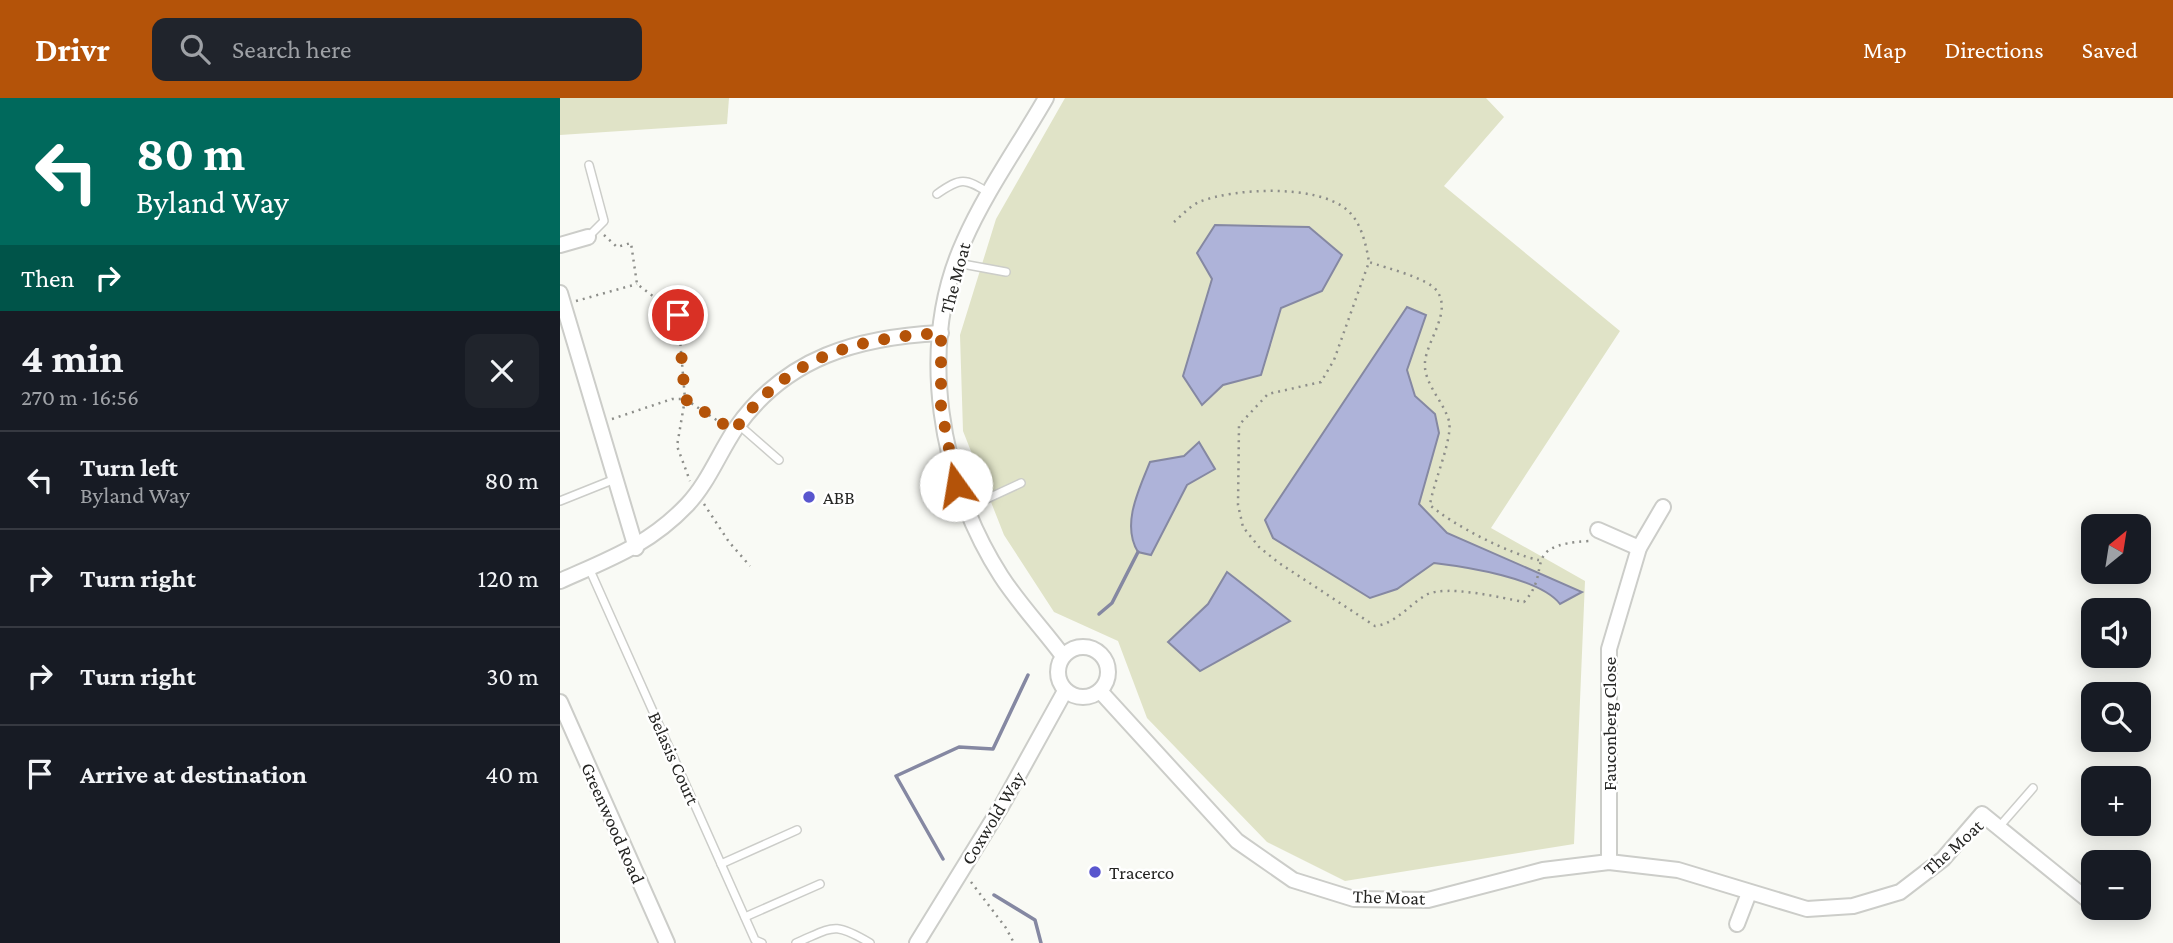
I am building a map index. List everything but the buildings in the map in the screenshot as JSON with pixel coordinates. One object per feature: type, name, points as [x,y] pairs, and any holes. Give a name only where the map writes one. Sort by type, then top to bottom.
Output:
[{"type":"street","name":"The Moat","points":[[1046,98],[962,243],[941,333],[941,407],[956,485],[966,508],[1002,578],[1063,656]]},
{"type":"street","points":[[560,245],[593,232]]},
{"type":"street","points":[[562,299],[636,548]]},
{"type":"street","points":[[560,581],[636,548],[653,536],[695,494],[736,428],[769,391],[812,360],[878,338],[941,333]]},
{"type":"street","name":"Fauconberg Close","points":[[1609,862],[1609,649],[1639,548],[1663,507]]},
{"type":"street","points":[[1598,530],[1639,548]]},
{"type":"street","points":[[1088,647],[1101,654],[1108,666],[1108,680],[1100,691],[1089,697],[1076,697],[1065,691],[1059,680],[1058,667],[1063,656],[1075,648],[1088,647]]},
{"type":"street","name":"Coxwold Way","points":[[917,943],[1065,691]]},
{"type":"street","name":"The Moat","points":[[1100,691],[1237,841],[1293,880],[1354,899],[1428,900],[1543,870],[1609,862],[1678,870],[1807,909],[1853,906],[1900,892],[1943,859],[1982,814],[2081,894]]},
{"type":"street","name":"Greenwood Road","points":[[560,702],[667,943]]},
{"type":"street","points":[[1737,924],[1749,893]]},
{"type":"lane","points":[[589,166],[604,221],[593,232]]},
{"type":"lane","points":[[937,194],[955,181],[970,181],[990,194]]},
{"type":"lane","points":[[957,263],[1006,272]]},
{"type":"lane","points":[[736,428],[779,460]]},
{"type":"lane","points":[[560,501],[616,479]]},
{"type":"lane","points":[[966,508],[1021,483]]},
{"type":"lane","name":"Belasis Court","points":[[589,568],[755,940],[762,943]]},
{"type":"lane","points":[[1998,828],[2033,789]]},
{"type":"lane","points":[[721,864],[797,830]]},
{"type":"lane","points":[[745,917],[820,884]]},
{"type":"lane","points":[[796,943],[834,927],[844,928],[870,943]]},
{"type":"path","points":[[1174,222],[1198,202],[1263,191],[1311,193],[1346,209],[1365,237],[1369,262],[1334,360],[1321,382],[1268,394],[1238,425],[1237,505],[1243,527],[1259,547],[1279,563],[1375,625],[1385,625],[1428,594],[1491,596],[1524,602],[1532,593],[1539,560],[1563,542],[1588,541],[1598,530]]},
{"type":"path","points":[[593,232],[617,247],[632,243],[637,284],[678,315],[685,399],[677,446],[695,494],[714,515],[729,542],[750,566]]},
{"type":"path","points":[[1369,262],[1422,280],[1435,288],[1442,298],[1443,310],[1429,344],[1424,365],[1450,424],[1446,448],[1433,483],[1430,505],[1446,520],[1520,557],[1539,560]]},
{"type":"path","points":[[562,299],[637,284]]},
{"type":"path","points":[[599,423],[672,399],[685,399],[736,428]]},
{"type":"path","points":[[959,874],[972,882],[1014,943]]},
{"type":"green space","points":[[560,98],[729,98],[727,124],[560,135]]},
{"type":"green space","points":[[1065,98],[1486,98],[1504,117],[1444,186],[1620,331],[1491,528],[1585,581],[1574,844],[1345,881],[1267,842],[1147,718],[1118,641],[1054,612],[1004,535],[963,431],[960,335],[996,219]]},
{"type":"water","points":[[1215,225],[1309,227],[1342,255],[1322,291],[1281,308],[1261,375],[1223,385],[1202,405],[1183,376],[1212,279],[1197,253]]},
{"type":"water","points":[[1407,307],[1426,315],[1407,370],[1415,396],[1435,414],[1439,433],[1419,504],[1447,533],[1582,592],[1560,604],[1537,587],[1502,575],[1434,563],[1397,589],[1370,598],[1273,538],[1265,520]]},
{"type":"water","points":[[1199,442],[1215,469],[1187,485],[1151,555],[1138,552],[1133,541],[1131,519],[1150,462],[1184,456]]},
{"type":"water","points":[[1227,572],[1290,621],[1200,671],[1168,642],[1208,604]]},
{"type":"waterway","points":[[1099,614],[1112,603],[1138,552]]},
{"type":"waterway","points":[[943,859],[896,776],[959,747],[993,749],[1028,675]]},
{"type":"waterway","points":[[994,895],[1035,920],[1041,943]]},
{"type":"place","name":"ABB","points":[[809,497]]},
{"type":"place","name":"Tracerco","points":[[1095,872]]},
{"type":"route","points":[[678,315],[685,399],[734,431],[769,391],[812,360],[878,338],[941,333],[941,407],[956,485]]}]
